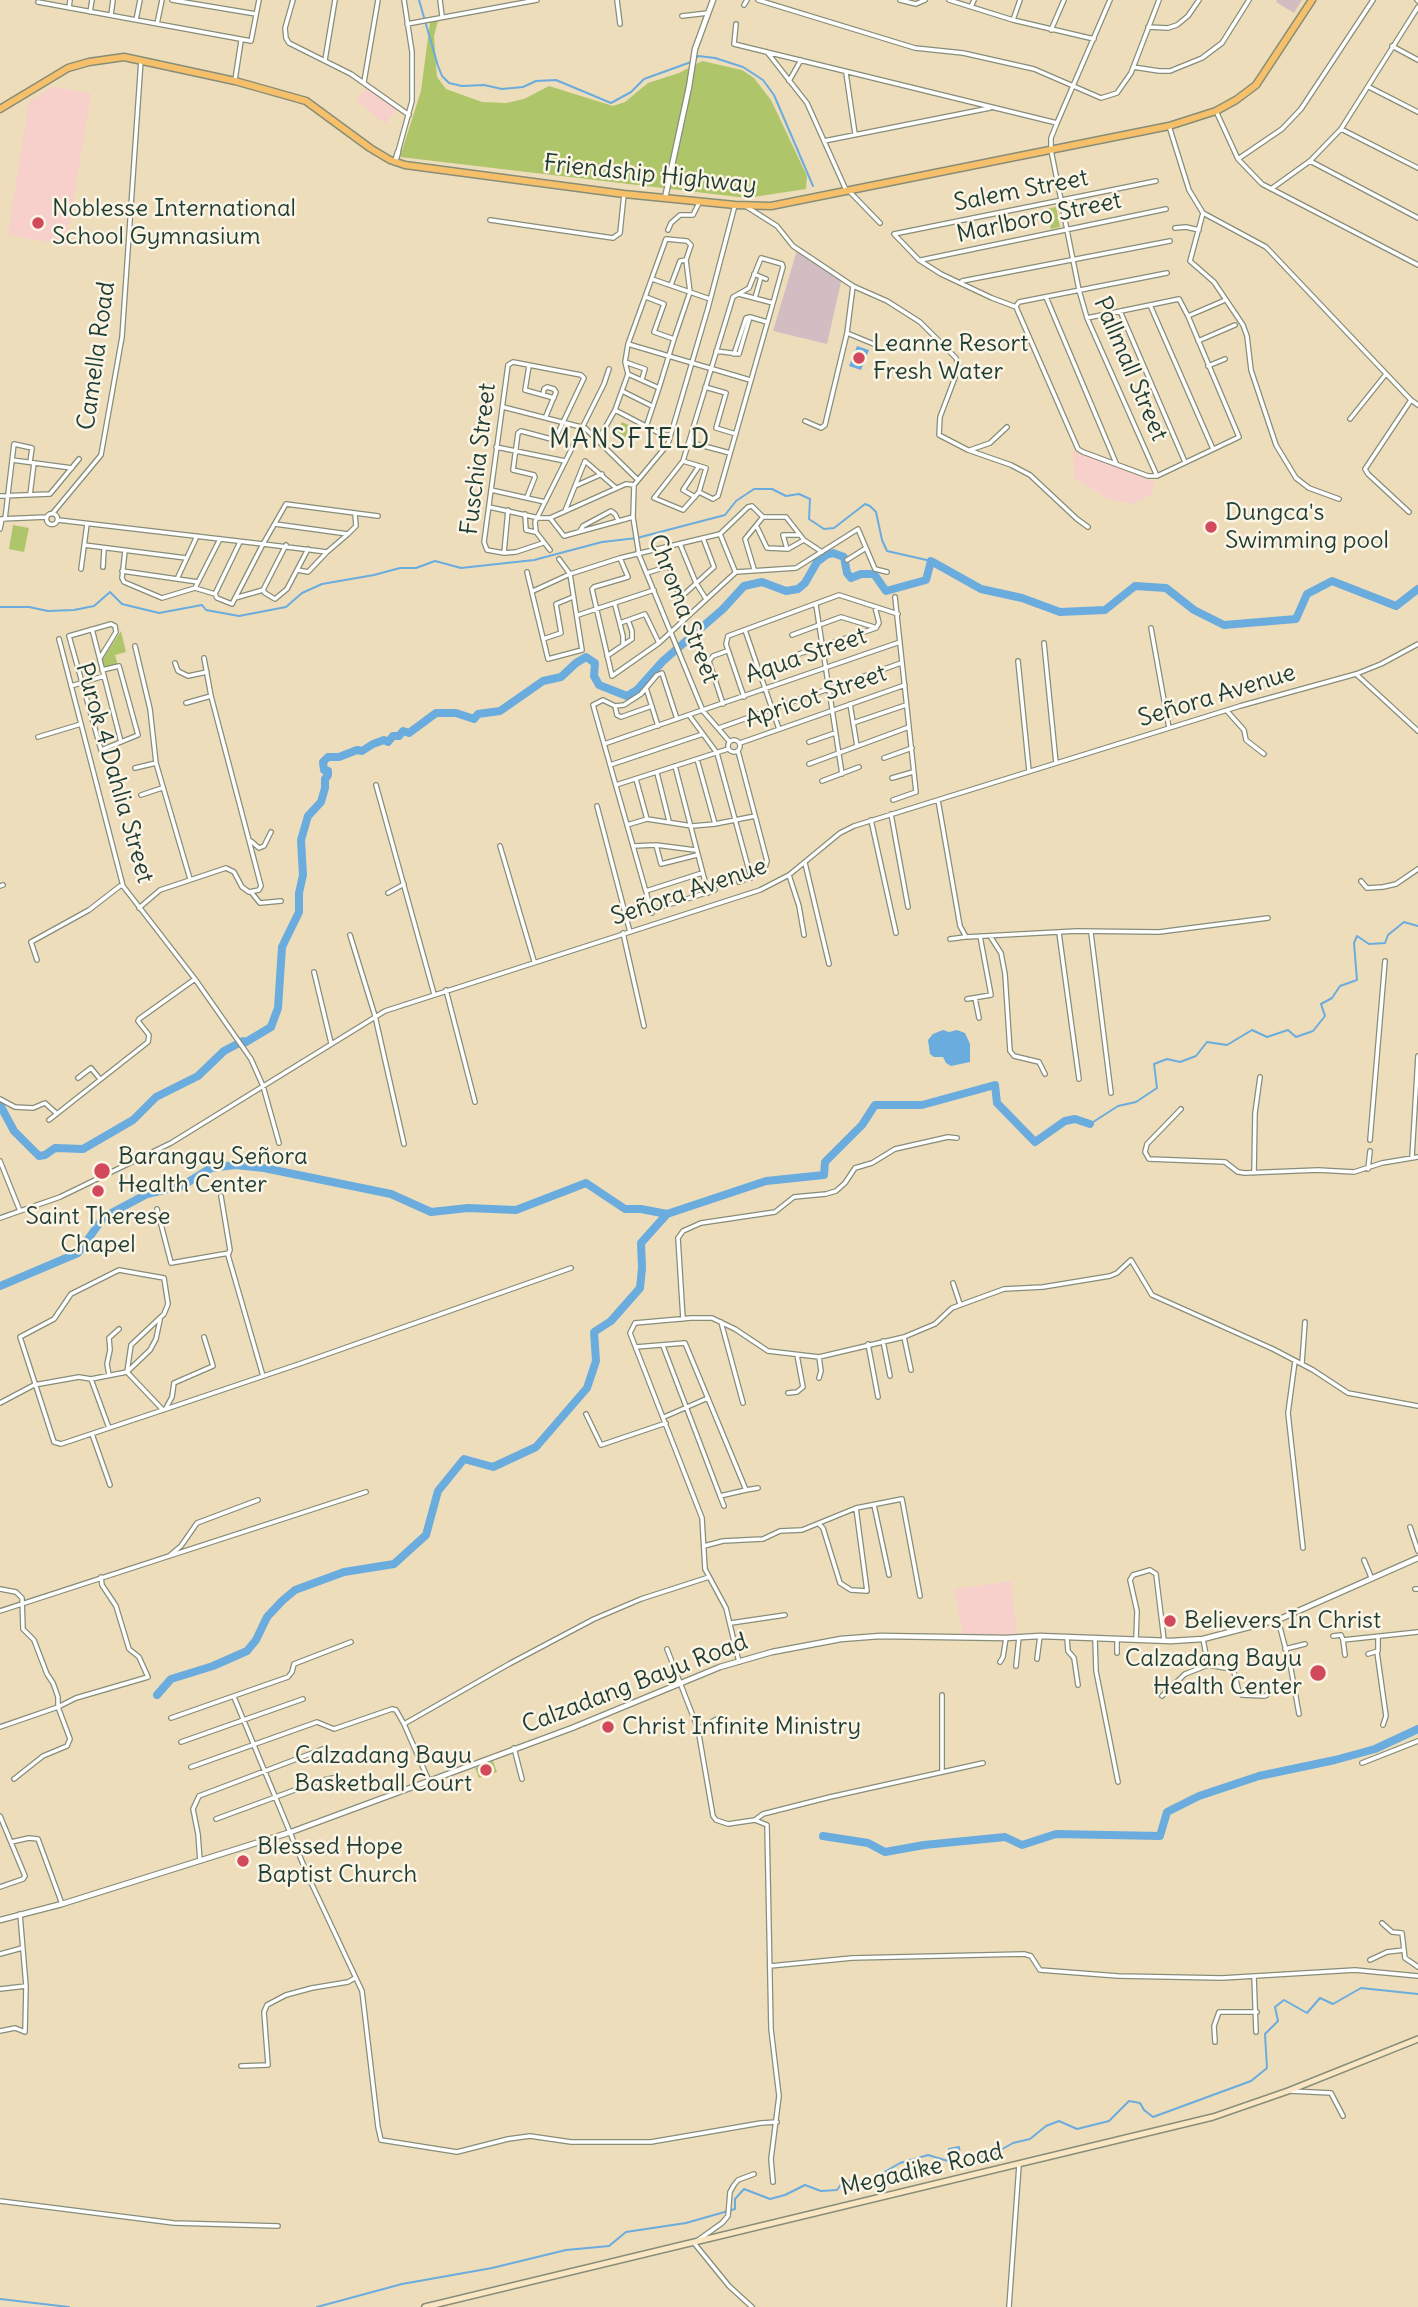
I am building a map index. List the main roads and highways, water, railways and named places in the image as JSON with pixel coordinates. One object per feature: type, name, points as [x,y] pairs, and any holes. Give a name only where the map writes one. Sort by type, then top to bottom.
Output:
[{"type":"main road","name":"Friendship Highway","points":[[0,109],[68,68],[124,57],[235,81],[306,101],[370,148],[395,162],[418,168],[624,194],[746,206],[771,205],[1169,126],[1216,111],[1237,100],[1256,85],[1312,0]]},
{"type":"main road","name":"Megadike Road","points":[[425,2307],[1213,2117],[1288,2091],[1418,2039]]},
{"type":"water","name":"Leanne Resort Fresh Water","points":[[857,346],[869,350],[861,370],[849,366]]},
{"type":"water","points":[[943,1030],[965,1033],[970,1044],[970,1062],[951,1066],[943,1057],[930,1054],[928,1040],[933,1034]]},
{"type":"waterway","points":[[419,0],[442,76],[449,83],[462,86],[484,85],[502,89],[523,87],[536,81],[556,80],[611,103],[631,92],[644,79],[691,62]]},
{"type":"waterway","points":[[695,59],[698,56],[715,58],[743,67],[763,80],[774,95],[813,186]]},
{"type":"waterway","points":[[0,607],[74,610],[94,606],[110,592],[122,604],[159,613],[202,605],[206,610],[239,616],[286,607],[302,593],[322,584],[400,568],[416,568],[435,561],[461,568],[534,560],[602,542],[637,538],[725,515],[736,501],[754,489],[772,489],[786,496],[799,494],[810,499],[809,519],[824,529],[834,528],[865,504],[870,506],[876,512],[887,551],[931,561]]},
{"type":"waterway","points":[[0,1105],[14,1131],[39,1156],[55,1148],[83,1149],[133,1120],[156,1097],[198,1076],[224,1051],[271,1027],[278,1008],[282,947],[299,912],[303,875],[301,840],[308,816],[321,802],[328,775],[323,762],[328,757],[362,751],[384,740],[388,742],[403,731],[409,733],[436,713],[456,713],[474,719],[478,714],[500,711],[543,681],[561,677],[586,657],[595,663],[594,676],[599,685],[627,696],[637,690],[663,661],[723,609],[744,586],[762,582],[786,591],[798,589],[805,583],[817,562],[826,555],[833,553],[844,557],[847,573],[851,578],[861,574],[874,574],[886,591],[926,580],[931,561],[981,589],[1022,598],[1060,612],[1105,610],[1135,586],[1166,588],[1194,610],[1224,625],[1296,619],[1307,594],[1332,581],[1396,606],[1418,589]]},
{"type":"waterway","points":[[1090,1124],[1118,1106],[1136,1102],[1157,1088],[1154,1064],[1167,1059],[1180,1062],[1196,1056],[1207,1042],[1227,1045],[1252,1030],[1267,1037],[1288,1030],[1296,1037],[1313,1031],[1325,1016],[1321,1004],[1332,998],[1340,986],[1357,980],[1354,943],[1357,936],[1369,944],[1385,943],[1388,935],[1404,922],[1418,926]]},
{"type":"waterway","points":[[0,1286],[78,1253],[104,1217],[147,1194],[182,1186],[211,1168],[235,1165],[264,1168],[391,1194],[431,1212],[468,1208],[516,1210],[586,1183],[625,1209],[667,1214],[766,1181],[824,1175],[825,1162],[862,1125],[875,1105],[922,1105],[995,1085],[997,1103],[1035,1142],[1065,1121],[1075,1119],[1090,1124]]},
{"type":"waterway","points":[[157,1695],[171,1679],[213,1666],[247,1651],[256,1640],[267,1617],[295,1590],[344,1572],[394,1564],[426,1535],[438,1491],[464,1459],[493,1467],[536,1447],[587,1388],[596,1361],[594,1332],[611,1321],[640,1288],[641,1243],[667,1214]]},
{"type":"waterway","points":[[823,1836],[868,1843],[885,1852],[924,1845],[1005,1837],[1022,1845],[1056,1834],[1160,1836],[1167,1812],[1199,1796],[1259,1776],[1375,1749],[1418,1729]]},
{"type":"waterway","points":[[317,2307],[402,2284],[492,2268],[566,2250],[609,2246],[626,2232],[686,2223],[735,2209],[735,2199],[744,2189],[770,2199],[805,2185],[821,2191],[837,2190],[844,2180],[856,2182],[874,2178],[900,2163],[928,2155],[948,2161],[949,2149],[959,2147],[960,2157],[990,2156],[1013,2143],[1030,2139],[1046,2126],[1059,2121],[1077,2129],[1109,2121],[1129,2101],[1140,2103],[1153,2117],[1251,2081],[1267,2068],[1265,2034],[1278,2021],[1275,2007],[1284,2000],[1307,2013],[1320,1998],[1333,2004],[1361,1988],[1418,1994]]},
{"type":"waterway","points":[[0,2299],[69,2307]]},
{"type":"place","name":"Noblesse International School Gymnasium","points":[[38,223]]},
{"type":"place","name":"Leanne Resort Fresh Water","points":[[859,358]]},
{"type":"place","name":"Dungca's Swimming pool","points":[[1211,527]]},
{"type":"place","name":"Barangay Señora Health Center","points":[[102,1171]]},
{"type":"place","name":"Saint Therese Chapel","points":[[98,1191]]},
{"type":"place","name":"Believers In Christ","points":[[1170,1621]]},
{"type":"place","name":"Calzadang Bayu Health Center","points":[[1318,1673]]},
{"type":"place","name":"Christ Infinite Ministry","points":[[608,1727]]},
{"type":"place","name":"Calzadang Bayu Basketball Court","points":[[486,1770]]},
{"type":"place","name":"Blessed Hope Baptist Church","points":[[243,1861]]},
{"type":"district","name":"MANSFIELD","points":[[630,441]]}]
